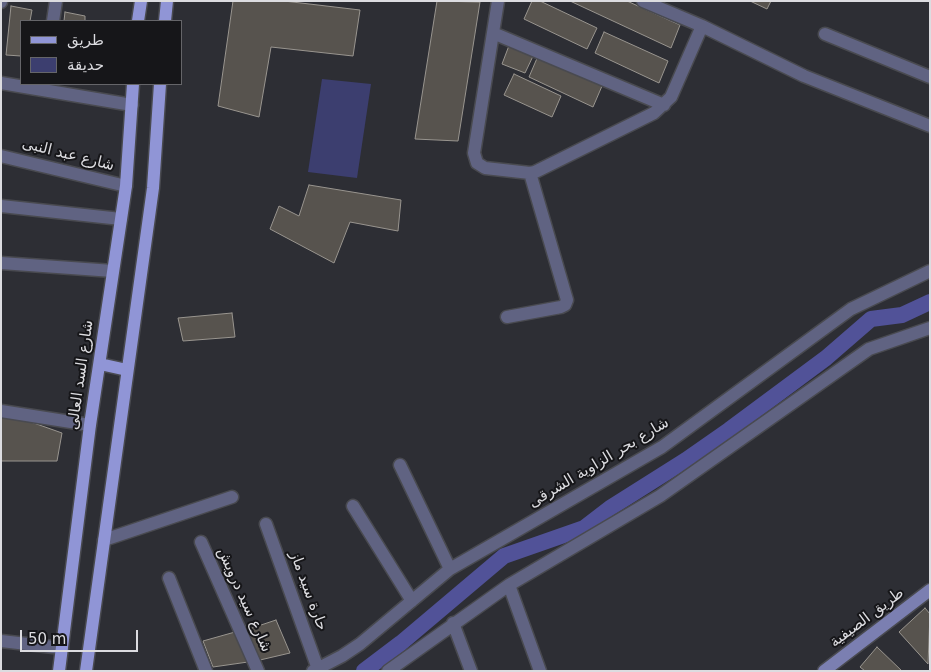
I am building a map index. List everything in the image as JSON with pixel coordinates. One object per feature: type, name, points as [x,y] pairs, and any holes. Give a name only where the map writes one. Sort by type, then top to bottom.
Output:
[{"type":"main road","points":[[138,20],[141,1]]},
{"type":"main road","points":[[165,20],[167,1]]},
{"type":"main road","name":"شارع السد العالى","points":[[58,671],[90,425],[126,186],[133,85]]},
{"type":"main road","points":[[86,671],[153,188],[160,85]]},
{"type":"main road","points":[[100,364],[127,370]]},
{"type":"street","points":[[53,20],[56,1]]},
{"type":"street","points":[[498,1],[474,153],[477,163],[485,168],[530,173],[654,113],[671,97],[702,26]]},
{"type":"street","points":[[643,1],[702,26],[804,76],[930,126]]},
{"type":"street","points":[[493,32],[664,105]]},
{"type":"street","points":[[825,34],[930,77]]},
{"type":"street","points":[[1,83],[20,84]]},
{"type":"street","points":[[29,85],[43,86],[132,105]]},
{"type":"street","name":"شارع عبد النبى","points":[[1,156],[126,186]]},
{"type":"street","points":[[507,317],[561,307],[565,305],[566,300],[530,173]]},
{"type":"street","points":[[1,206],[121,219]]},
{"type":"street","points":[[1,263],[113,271]]},
{"type":"street","name":"شارع بحر الزاوية الشرقى","points":[[315,670],[342,656],[450,569],[662,447],[851,309],[930,272]]},
{"type":"street","points":[[388,671],[406,665],[454,623],[509,585],[660,496],[869,349],[930,328]]},
{"type":"street","points":[[1,411],[90,425]]},
{"type":"street","points":[[400,465],[450,569]]},
{"type":"street","points":[[104,540],[232,497]]},
{"type":"street","points":[[353,506],[412,601]]},
{"type":"street","name":"حارة سيد ماز","points":[[266,524],[315,670]]},
{"type":"street","name":"شارع سيد درويش","points":[[201,542],[258,671]]},
{"type":"street","points":[[169,578],[206,671]]},
{"type":"street","points":[[509,585],[540,671]]},
{"type":"street","name":"طريق الصيفية","points":[[824,671],[930,590]]},
{"type":"street","points":[[454,623],[471,671]]},
{"type":"street","points":[[1,641],[62,648]]},
{"type":"green space","points":[[322,79],[371,84],[357,178],[308,172]]},
{"type":"building","points":[[233,1],[284,1],[360,10],[353,56],[271,47],[259,117],[218,106]]},
{"type":"building","points":[[437,1],[480,2],[458,141],[415,139]]},
{"type":"building","points":[[532,1],[540,1],[597,28],[587,49],[524,19]]},
{"type":"building","points":[[570,1],[627,1],[680,25],[671,48]]},
{"type":"building","points":[[750,1],[771,1],[767,9]]},
{"type":"building","points":[[11,6],[32,10],[30,20],[20,20],[20,56],[6,55]]},
{"type":"building","points":[[65,12],[85,16],[85,20],[64,20]]},
{"type":"building","points":[[604,32],[668,61],[659,83],[595,53]]},
{"type":"building","points":[[510,43],[534,54],[525,73],[502,64]]},
{"type":"building","points":[[538,56],[602,86],[593,107],[529,77]]},
{"type":"building","points":[[514,74],[561,96],[552,117],[504,95]]},
{"type":"building","points":[[309,185],[401,200],[398,231],[350,222],[334,263],[270,229],[279,206],[299,216]]},
{"type":"building","points":[[232,313],[235,337],[183,341],[178,318]]},
{"type":"building","points":[[1,416],[14,416],[62,433],[57,461],[1,461]]},
{"type":"building","points":[[925,608],[930,614],[928,664],[899,632]]},
{"type":"building","points":[[276,620],[290,653],[260,660],[246,630]]},
{"type":"building","points":[[235,632],[248,662],[213,667],[203,641]]},
{"type":"building","points":[[877,647],[902,671],[865,671],[860,667]]},
{"type":"waterway","points":[[364,671],[401,643],[504,556],[584,528],[610,508],[686,460],[729,430],[826,358],[871,319],[902,315],[930,302]]}]
